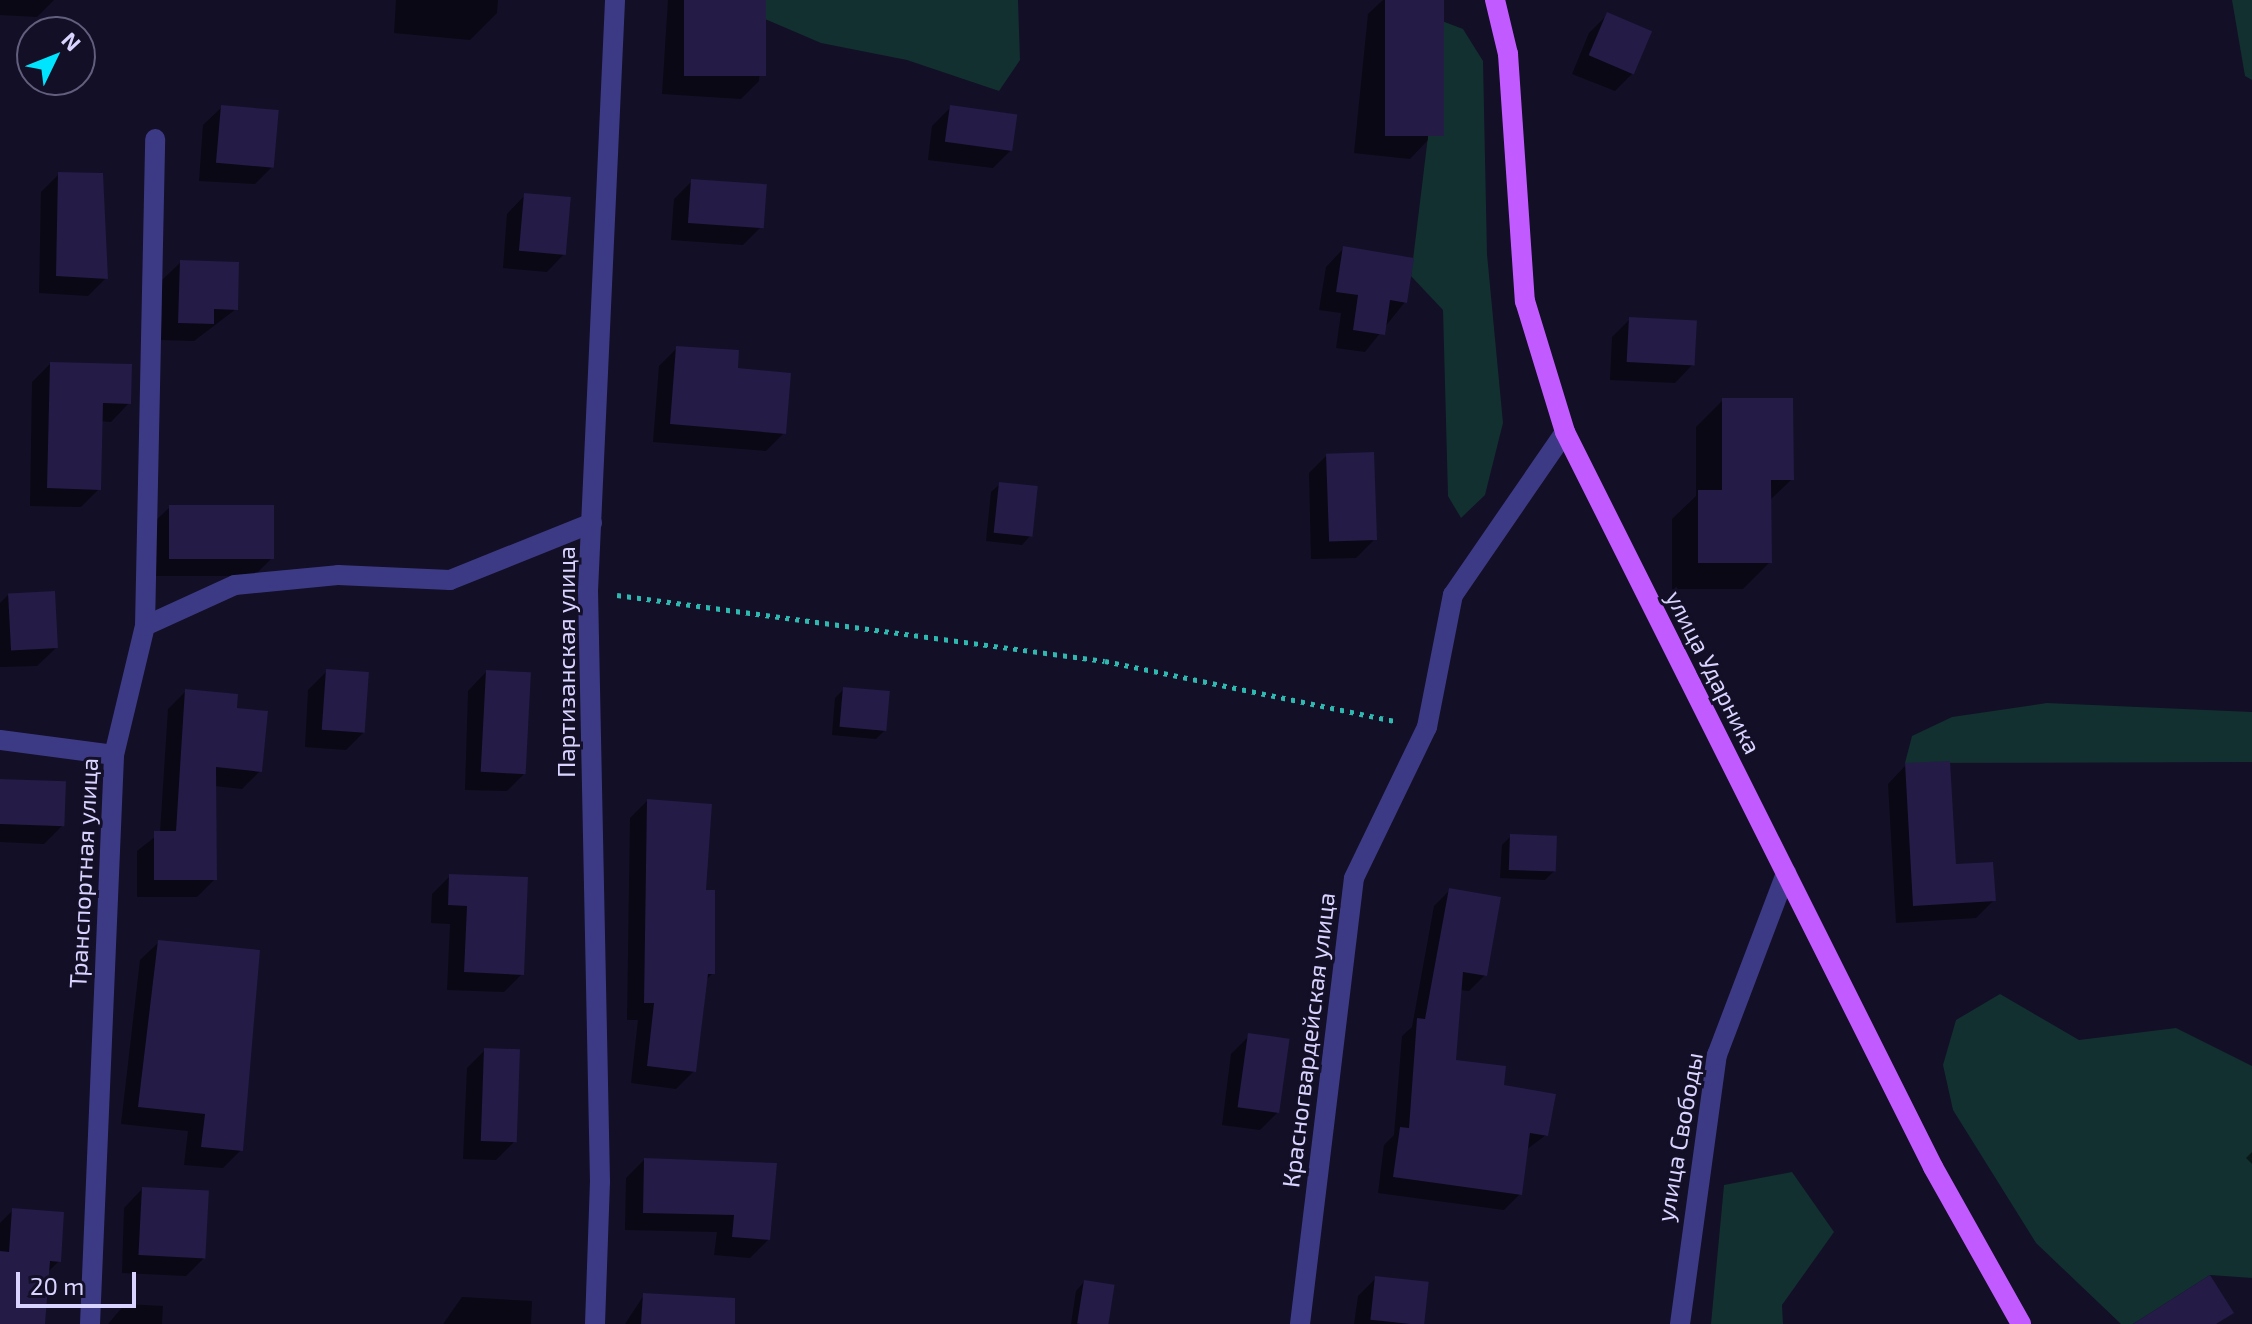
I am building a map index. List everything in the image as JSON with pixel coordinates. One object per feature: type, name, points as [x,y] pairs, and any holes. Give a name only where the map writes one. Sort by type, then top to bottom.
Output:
[{"type":"main road","name":"улица Ударника","points":[[1495,0],[1508,54],[1525,301],[1565,432],[1786,873],[2021,1324]]},
{"type":"street","name":"Партизанская улица","points":[[595,1324],[600,1182],[588,591],[615,0]]},
{"type":"street","name":"Транспортная улица","points":[[90,1324],[114,755],[145,626],[155,139]]},
{"type":"street","name":"Красногвардейская улица","points":[[1300,1324],[1354,878],[1427,727],[1453,595],[1565,432]]},
{"type":"street","points":[[145,626],[235,585],[338,575],[450,580],[592,523]]},
{"type":"street","points":[[0,740],[114,755]]},
{"type":"street","name":"улица Свободы","points":[[1680,1324],[1717,1055],[1786,873]]},
{"type":"path","points":[[588,591],[1105,661],[1427,727]]},
{"type":"green space","points":[[766,0],[1018,0],[1020,60],[999,91],[907,60],[821,43],[765,19]]},
{"type":"green space","points":[[2232,0],[2252,0],[2252,80],[2245,76]]},
{"type":"green space","points":[[1442,21],[1463,29],[1483,61],[1487,254],[1503,423],[1485,495],[1461,518],[1448,496],[1443,310],[1411,276]]},
{"type":"green space","points":[[2047,703],[2252,712],[2252,762],[1905,763],[1912,736],[1952,717]]},
{"type":"green space","points":[[2000,994],[2079,1040],[2176,1028],[2252,1066],[2252,1278],[2210,1275],[2133,1324],[2121,1324],[2036,1243],[1953,1110],[1943,1065],[1956,1020]]},
{"type":"green space","points":[[1792,1172],[1834,1232],[1782,1305],[1783,1324],[1711,1324],[1724,1185]]},
{"type":"building","points":[[684,0],[766,0],[766,76],[684,76]]},
{"type":"building","points":[[1385,0],[1444,0],[1444,136],[1385,136]]},
{"type":"building","points":[[1607,12],[1652,31],[1634,74],[1589,55]]},
{"type":"building","points":[[221,105],[279,110],[274,168],[216,163]]},
{"type":"building","points":[[950,105],[1017,114],[1012,151],[945,142]]},
{"type":"building","points":[[58,172],[103,173],[108,279],[56,276]]},
{"type":"building","points":[[691,179],[767,184],[764,228],[688,223]]},
{"type":"building","points":[[524,193],[571,197],[566,255],[519,251]]},
{"type":"building","points":[[1343,246],[1414,258],[1407,303],[1390,300],[1385,335],[1353,330],[1358,295],[1336,292]]},
{"type":"building","points":[[180,260],[239,262],[238,310],[214,309],[214,324],[178,323]]},
{"type":"building","points":[[1629,317],[1697,321],[1695,365],[1627,362]]},
{"type":"building","points":[[676,346],[739,350],[738,368],[791,373],[786,434],[670,424]]},
{"type":"building","points":[[50,362],[132,364],[131,404],[103,403],[101,490],[47,488]]},
{"type":"building","points":[[1722,398],[1793,398],[1794,480],[1771,480],[1772,563],[1698,563],[1698,490],[1722,490]]},
{"type":"building","points":[[1374,452],[1377,540],[1329,542],[1326,454]]},
{"type":"building","points":[[999,482],[1038,486],[1032,537],[994,533]]},
{"type":"building","points":[[169,505],[274,505],[274,559],[169,559]]},
{"type":"building","points":[[55,591],[58,648],[11,650],[8,593]]},
{"type":"building","points":[[326,669],[369,672],[365,733],[322,730]]},
{"type":"building","points":[[486,670],[531,672],[526,774],[481,772]]},
{"type":"building","points":[[843,687],[890,691],[886,731],[840,727]]},
{"type":"building","points":[[185,689],[238,694],[237,708],[268,711],[262,772],[216,767],[217,880],[154,880],[154,831],[176,831]]},
{"type":"building","points":[[1950,761],[1956,864],[1993,862],[1996,901],[1913,906],[1905,763]]},
{"type":"building","points":[[0,779],[66,781],[64,826],[0,824]]},
{"type":"building","points":[[647,799],[712,804],[706,890],[715,890],[715,974],[708,974],[696,1072],[647,1066],[654,1003],[644,1003]]},
{"type":"building","points":[[1510,834],[1557,836],[1556,872],[1509,870]]},
{"type":"building","points":[[449,874],[528,877],[524,975],[464,972],[467,906],[448,905]]},
{"type":"building","points":[[1449,888],[1501,897],[1487,976],[1463,972],[1456,1060],[1506,1066],[1504,1085],[1556,1094],[1548,1136],[1530,1133],[1522,1195],[1393,1177],[1400,1127],[1409,1128],[1417,1018],[1425,1019]]},
{"type":"building","points":[[158,940],[260,950],[243,1151],[201,1147],[205,1114],[138,1107]]},
{"type":"building","points":[[1248,1033],[1290,1039],[1279,1113],[1238,1107]]},
{"type":"building","points":[[484,1048],[520,1049],[517,1142],[481,1141]]},
{"type":"building","points":[[644,1158],[777,1163],[770,1240],[732,1237],[734,1215],[643,1213]]},
{"type":"building","points":[[142,1187],[209,1191],[205,1258],[138,1255]]},
{"type":"building","points":[[12,1208],[64,1212],[61,1262],[50,1261],[45,1324],[0,1324],[0,1251],[9,1252]]},
{"type":"building","points":[[2210,1275],[2234,1313],[2216,1324],[2133,1324]]},
{"type":"building","points":[[1375,1276],[1429,1282],[1424,1324],[1370,1320]]},
{"type":"building","points":[[1084,1280],[1115,1285],[1108,1324],[1077,1323]]},
{"type":"building","points":[[643,1293],[735,1298],[735,1324],[641,1324]]}]
